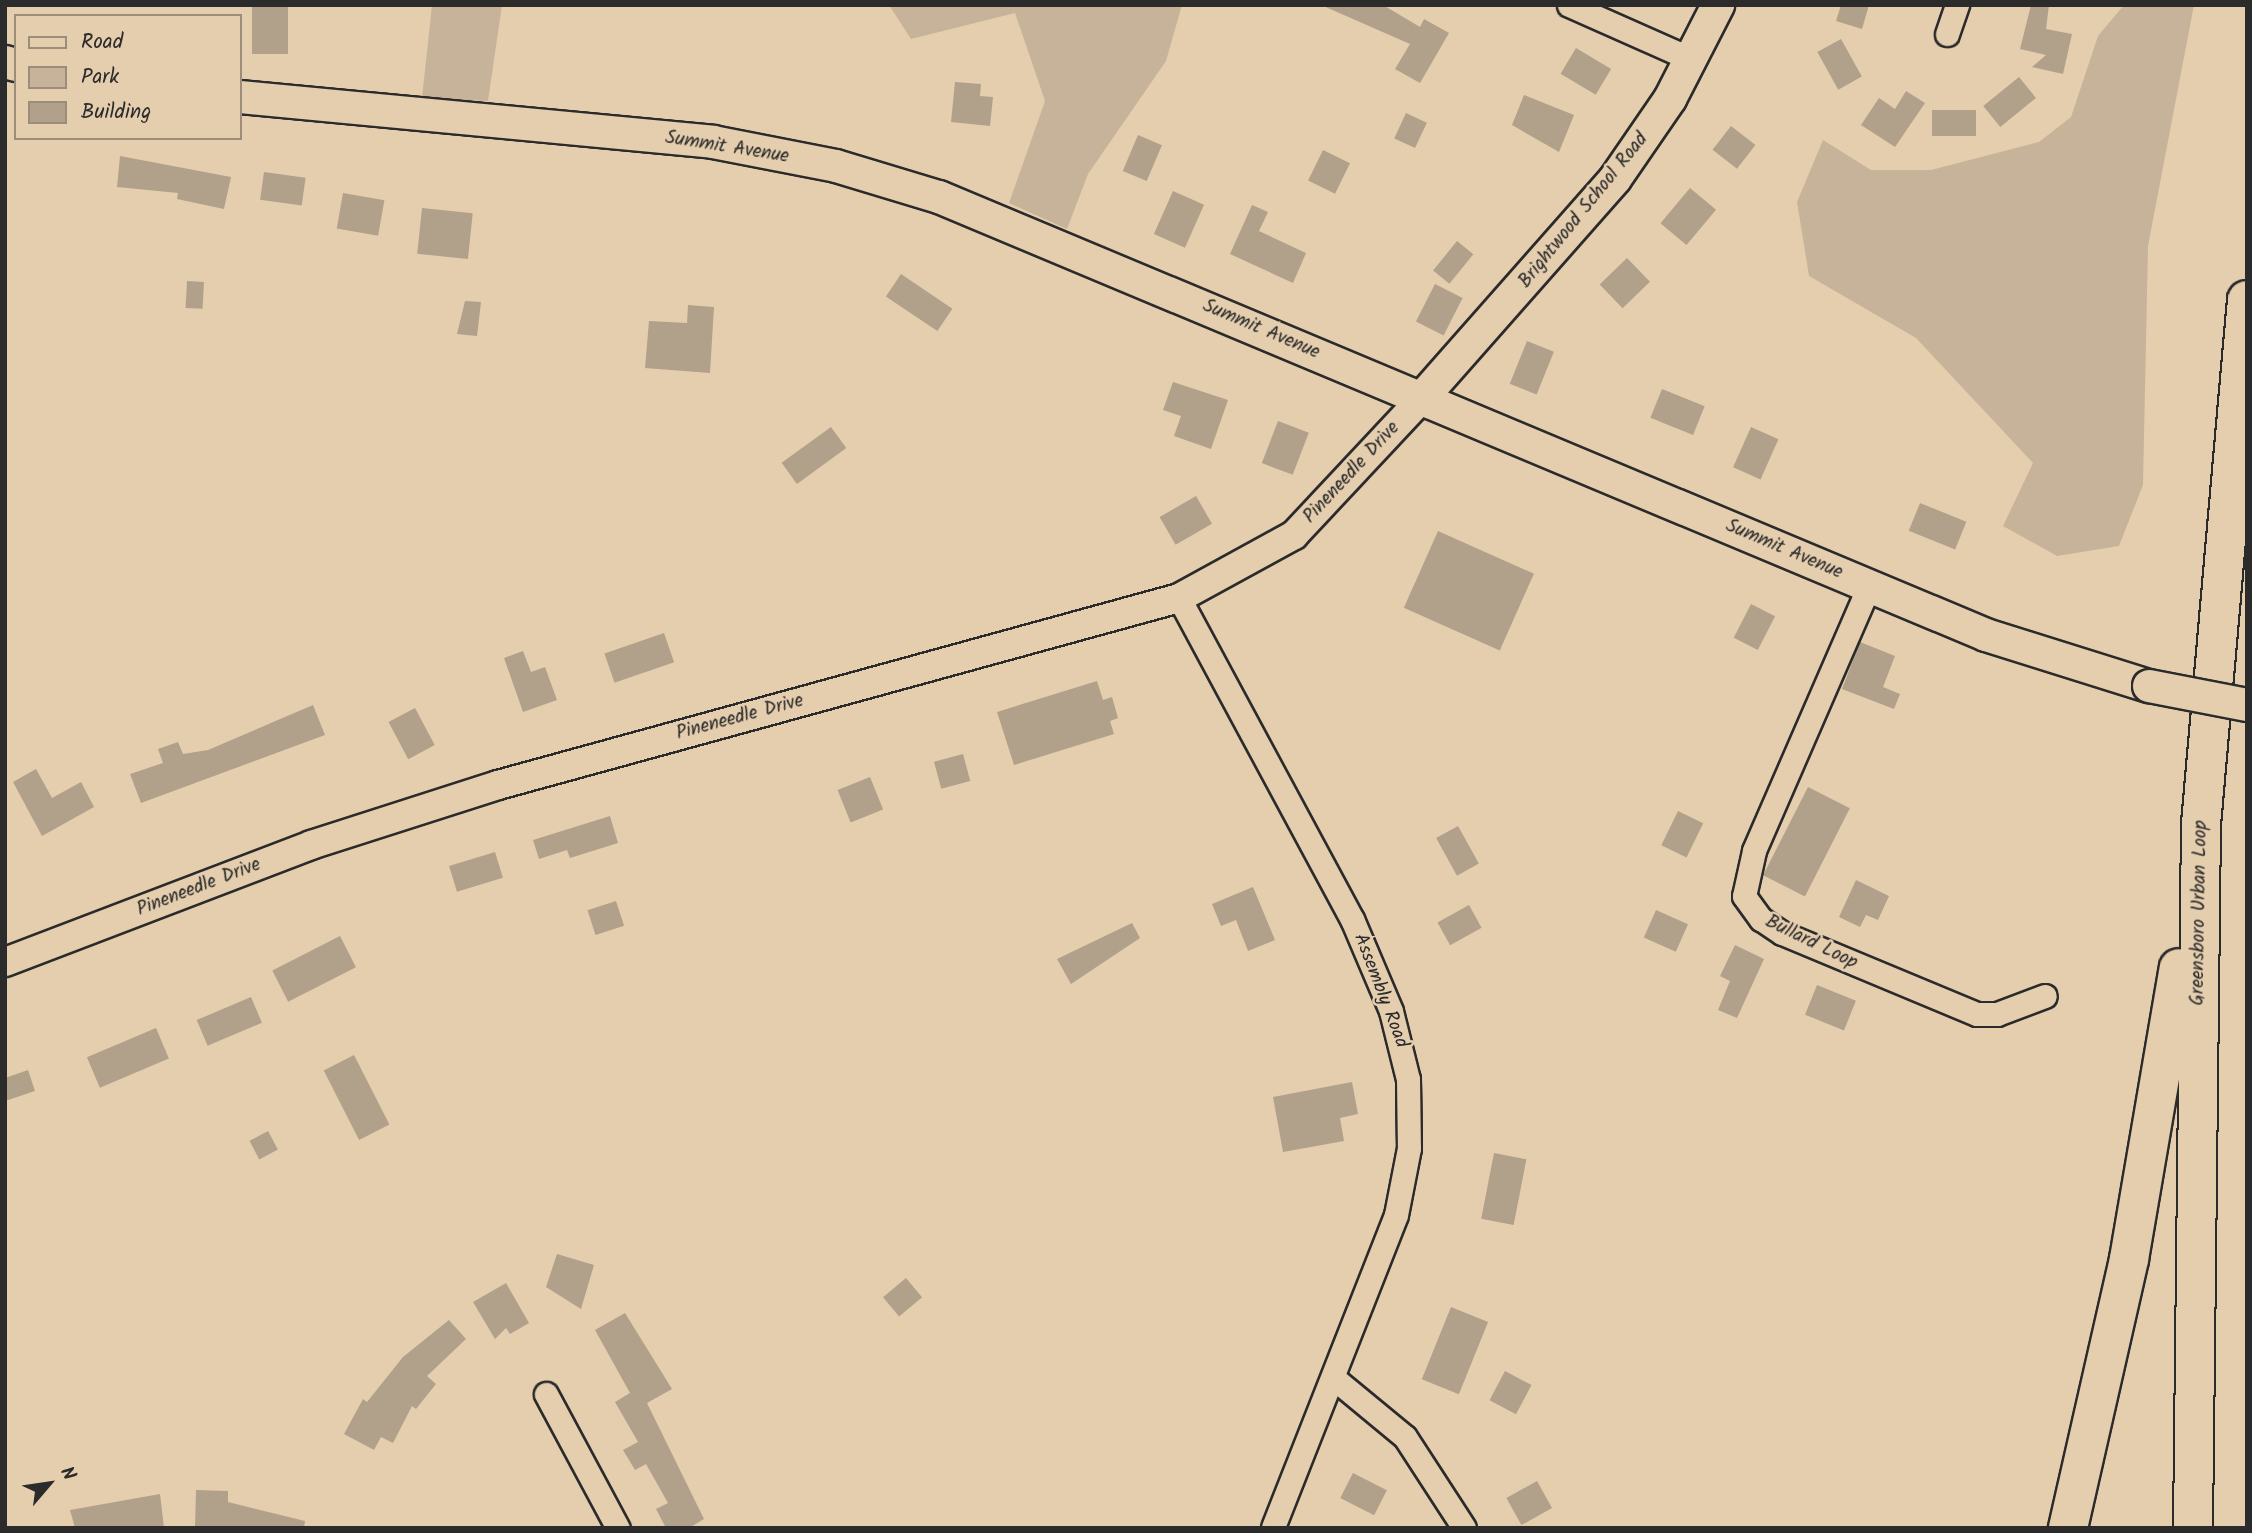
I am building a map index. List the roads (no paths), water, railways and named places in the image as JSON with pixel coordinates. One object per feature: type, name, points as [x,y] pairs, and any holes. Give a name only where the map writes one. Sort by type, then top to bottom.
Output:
[{"type":"highway","name":"Greensboro Urban Loop","points":[[2193,1528],[2201,824],[2247,300]]},
{"type":"highway","points":[[2068,1528],[2146,1169],[2201,824]]},
{"type":"main road","name":"Brightwood School Road","points":[[1422,398],[1615,179],[1693,60],[1718,5]]},
{"type":"main road","name":"Summit Avenue","points":[[242,97],[713,142],[836,166],[950,201],[2030,652],[2149,686],[2247,705]]},
{"type":"street","points":[[1569,5],[1693,60]]},
{"type":"street","points":[[1947,34],[1956,5]]},
{"type":"street","name":"Pineneedle Drive","points":[[5,962],[311,845],[498,785],[1179,598],[1294,535],[1422,398]]},
{"type":"street","name":"Bullard Loop","points":[[1869,586],[1754,851],[1744,896],[1761,919],[1782,933],[1977,1014],[1997,1014],[2045,996]]},
{"type":"street","name":"Assembly Road","points":[[1179,598],[1352,919],[1403,1047],[1411,1116],[1404,1182],[1336,1380],[1273,1528]]},
{"type":"street","points":[[1336,1380],[1405,1437],[1464,1528]]},
{"type":"street","points":[[546,1394],[618,1528]]}]
